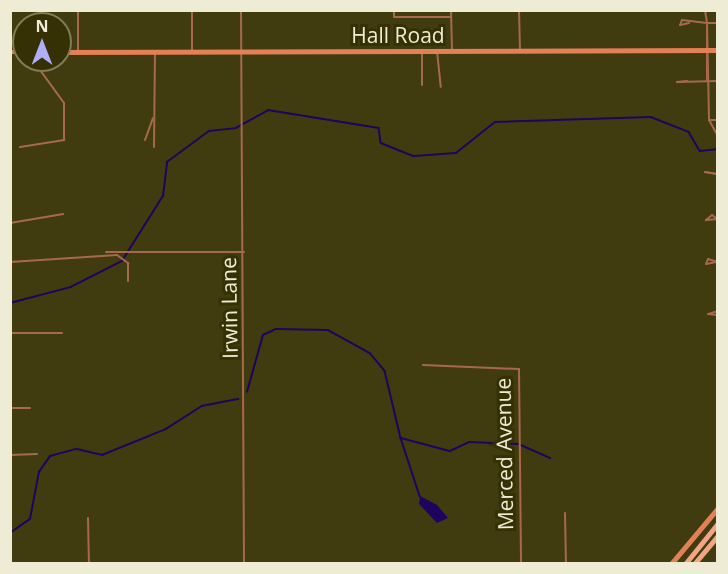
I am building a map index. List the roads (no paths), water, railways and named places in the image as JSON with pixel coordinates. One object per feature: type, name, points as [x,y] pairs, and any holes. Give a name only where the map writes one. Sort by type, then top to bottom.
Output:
[{"type":"main road","points":[[685,564],[717,523]]},
{"type":"main road","points":[[694,564],[717,535]]},
{"type":"street","points":[[78,10],[78,52]]},
{"type":"street","points":[[192,10],[192,51]]},
{"type":"street","name":"Irwin Lane","points":[[242,10],[244,564]]},
{"type":"street","points":[[394,10],[394,17],[451,17]]},
{"type":"street","points":[[451,10],[452,51]]},
{"type":"street","points":[[519,10],[520,51]]},
{"type":"street","points":[[705,10],[709,120],[717,136]]},
{"type":"street","points":[[689,23],[717,23]]},
{"type":"street","name":"Hall Road","points":[[72,52],[717,50]]},
{"type":"street","points":[[154,147],[155,51]]},
{"type":"street","points":[[422,51],[422,85]]},
{"type":"street","points":[[437,51],[441,87]]},
{"type":"street","points":[[20,147],[64,140],[64,103],[41,72]]},
{"type":"street","points":[[687,81],[717,81]]},
{"type":"street","points":[[145,140],[154,115]]},
{"type":"street","points":[[709,120],[717,120]]},
{"type":"street","points":[[10,223],[63,214]]},
{"type":"street","points":[[106,252],[244,252]]},
{"type":"street","points":[[10,262],[80,261],[88,254],[122,257],[125,260],[128,280]]},
{"type":"street","points":[[717,311],[708,314],[717,315]]},
{"type":"street","points":[[10,333],[62,333]]},
{"type":"street","name":"Merced Avenue","points":[[423,365],[519,369],[521,564]]},
{"type":"street","points":[[10,408],[30,408]]},
{"type":"street","points":[[10,455],[37,454]]},
{"type":"street","points":[[671,564],[717,508]]},
{"type":"street","points":[[565,513],[566,564]]},
{"type":"street","points":[[88,518],[89,564]]},
{"type":"waterway","points":[[10,303],[71,287],[122,261],[163,196],[167,162],[209,131],[236,128],[268,110],[379,128],[381,143],[414,156],[456,153],[495,122],[651,117],[689,132],[700,151],[718,149]]},
{"type":"waterway","points":[[247,392],[263,335],[276,329],[328,330],[370,353],[385,371],[401,438],[450,451],[469,442],[518,444]]},
{"type":"waterway","points":[[10,533],[30,519],[39,472],[50,456],[77,449],[102,455],[166,429],[202,406],[238,399]]},
{"type":"waterway","points":[[401,438],[420,496]]},
{"type":"waterway","points":[[521,445],[550,458]]}]
